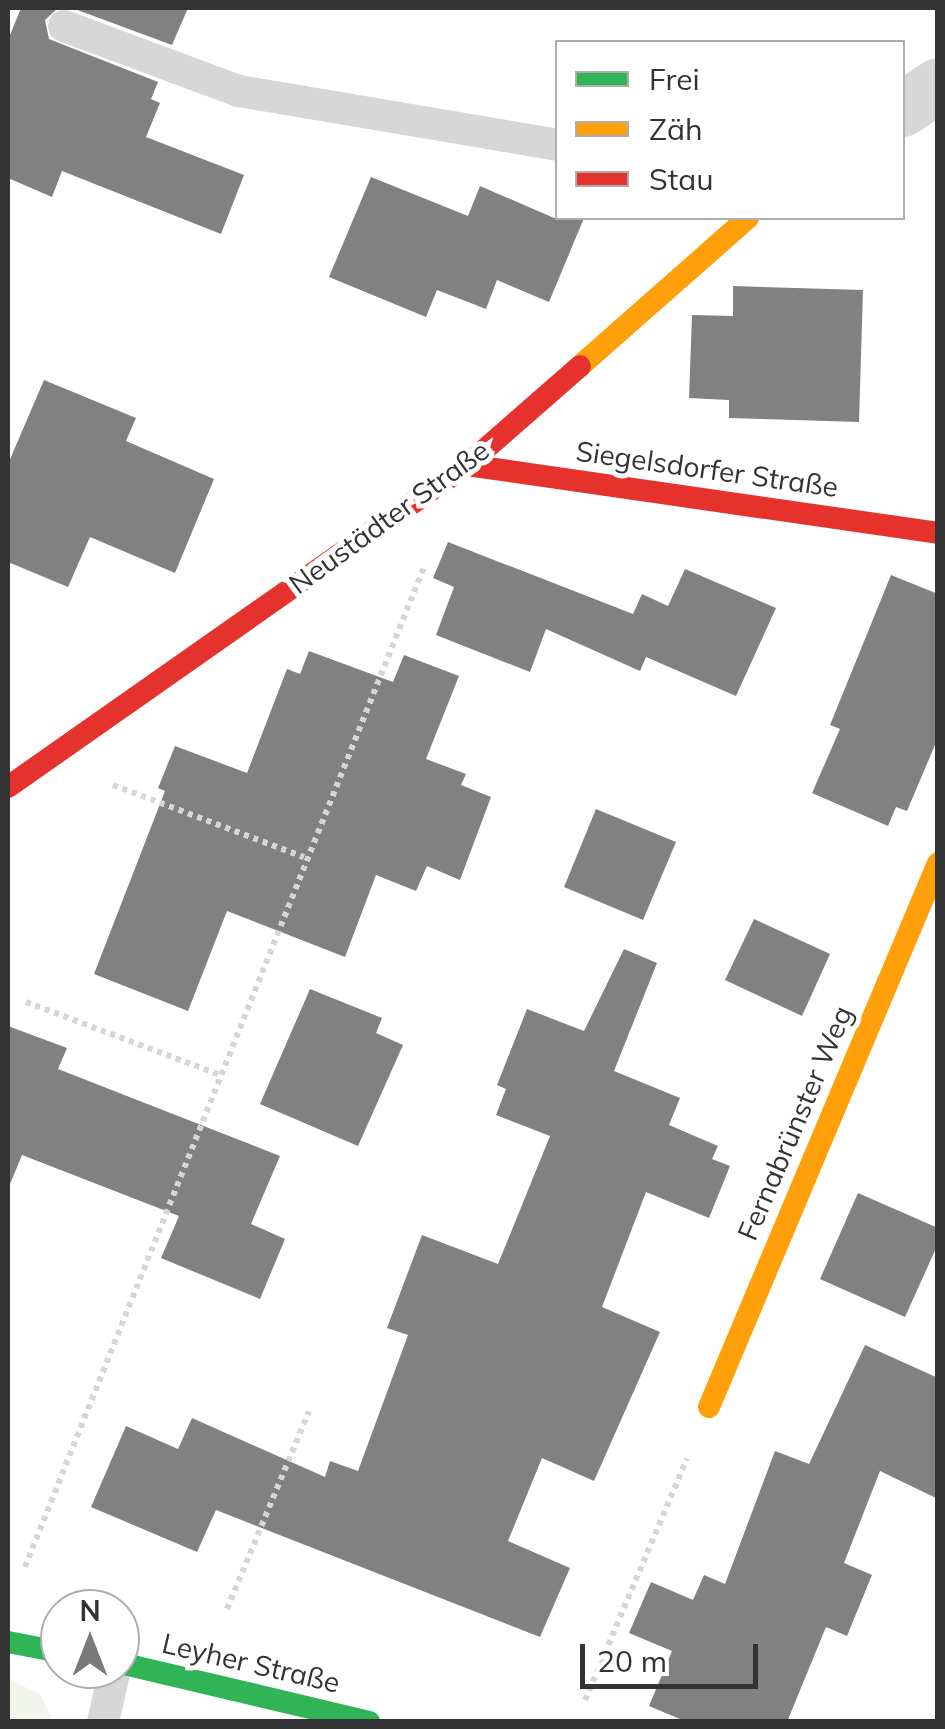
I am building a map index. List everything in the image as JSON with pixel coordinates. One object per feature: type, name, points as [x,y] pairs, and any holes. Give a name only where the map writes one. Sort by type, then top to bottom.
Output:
[{"type":"street","points":[[905,107],[938,86]]},
{"type":"street","name":"Neustädter Straße","points":[[8,787],[468,465],[746,220]]},
{"type":"street","name":"Siegelsdorfer Straße","points":[[468,465],[938,533]]},
{"type":"street","name":"Fernabrünster Weg","points":[[709,1407],[938,863]]},
{"type":"street","points":[[8,1642],[40,1648]]},
{"type":"street","name":"Leyher Straße","points":[[140,1670],[239,1706],[369,1722]]},
{"type":"lane","points":[[64,26],[239,91],[555,144]]},
{"type":"lane","points":[[103,1722],[110,1689]]},
{"type":"path","points":[[25,1567],[304,856],[429,555]]},
{"type":"path","points":[[71,743],[107,782],[304,856]]},
{"type":"path","points":[[26,1002],[218,1074]]},
{"type":"path","points":[[586,1700],[709,1407]]},
{"type":"path","points":[[228,1608],[309,1411]]},
{"type":"shaded area","points":[[8,1679],[40,1694],[53,1721],[8,1721]]},
{"type":"building","points":[[21,8],[58,8],[45,20],[49,39],[158,82],[151,99],[160,103],[146,137],[244,175],[221,234],[62,171],[52,197],[8,178],[8,40]]},
{"type":"building","points":[[72,8],[188,8],[172,45]]},
{"type":"building","points":[[371,177],[468,216],[480,186],[555,220],[583,220],[549,302],[497,280],[486,309],[437,290],[426,317],[329,277]]},
{"type":"building","points":[[733,286],[863,290],[859,422],[729,418],[729,400],[689,398],[692,315],[733,316]]},
{"type":"building","points":[[44,380],[136,418],[126,441],[214,479],[175,573],[90,537],[68,587],[8,562],[8,464]]},
{"type":"building","points":[[448,542],[633,614],[642,594],[668,606],[685,569],[776,608],[736,696],[646,657],[640,671],[546,629],[530,672],[436,635],[454,587],[433,578]]},
{"type":"building","points":[[891,575],[938,594],[938,738],[907,811],[896,807],[888,826],[812,793],[840,729],[830,725]]},
{"type":"building","points":[[309,651],[393,682],[404,655],[459,676],[426,759],[466,774],[461,785],[491,797],[460,880],[427,866],[416,891],[376,875],[345,957],[227,911],[188,1011],[94,974],[165,791],[158,788],[175,746],[247,773],[287,669],[300,674]]},
{"type":"building","points":[[596,809],[676,842],[643,920],[564,887]]},
{"type":"building","points":[[754,919],[830,954],[802,1016],[725,980]]},
{"type":"building","points":[[624,949],[657,963],[614,1071],[680,1098],[669,1125],[718,1146],[712,1159],[730,1166],[709,1218],[646,1192],[602,1307],[660,1332],[594,1481],[542,1458],[508,1541],[570,1568],[540,1637],[216,1510],[197,1552],[91,1507],[126,1426],[178,1449],[192,1418],[325,1477],[330,1461],[358,1471],[408,1335],[387,1328],[422,1235],[498,1264],[550,1136],[496,1115],[506,1089],[497,1085],[527,1009],[584,1031]]},
{"type":"building","points":[[310,989],[382,1018],[376,1033],[403,1045],[358,1146],[260,1104]]},
{"type":"building","points":[[8,1026],[67,1048],[58,1069],[280,1156],[251,1224],[285,1239],[260,1299],[161,1258],[179,1216],[22,1155],[8,1189]]},
{"type":"building","points":[[858,1193],[938,1228],[938,1244],[905,1317],[820,1279]]},
{"type":"building","points":[[865,1345],[938,1378],[938,1499],[880,1471],[844,1563],[872,1575],[847,1636],[826,1627],[787,1722],[687,1722],[649,1706],[672,1651],[629,1633],[651,1582],[693,1600],[704,1575],[725,1584],[775,1451],[809,1464]]},
{"type":"traffic: fast","points":[[8,1642],[40,1648]]},
{"type":"traffic: fast","points":[[140,1668],[369,1722]]},
{"type":"traffic: slow","points":[[580,366],[746,220]]},
{"type":"traffic: slow","points":[[709,1407],[938,863]]},
{"type":"traffic: jam","points":[[8,787],[467,465],[580,366]]},
{"type":"traffic: jam","points":[[467,465],[938,533]]}]
